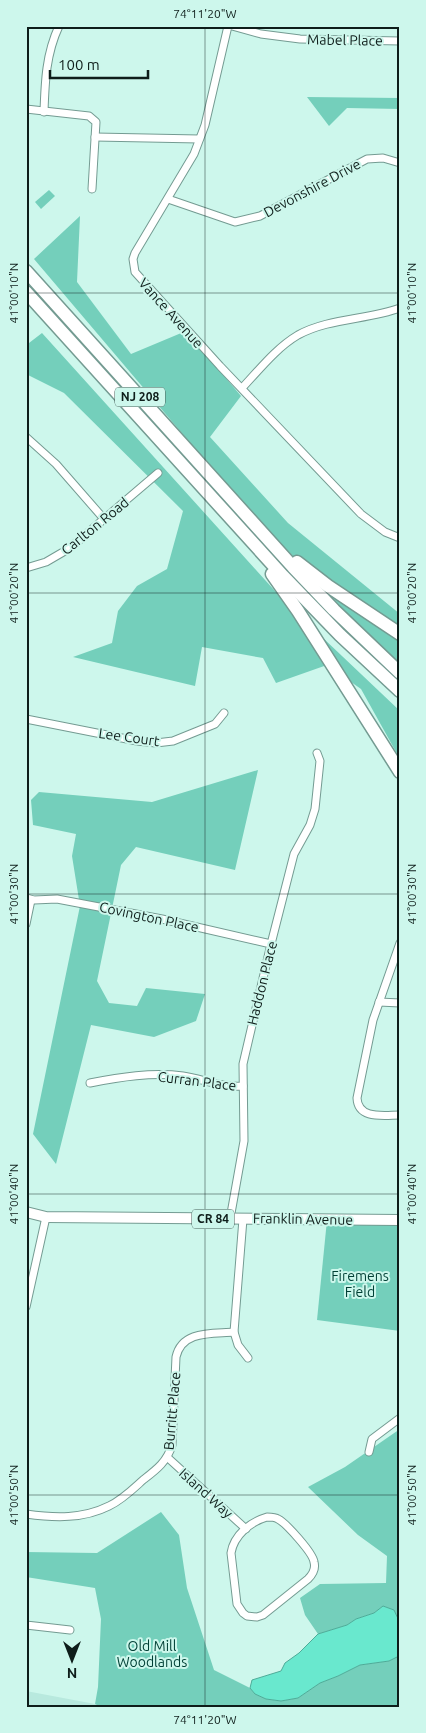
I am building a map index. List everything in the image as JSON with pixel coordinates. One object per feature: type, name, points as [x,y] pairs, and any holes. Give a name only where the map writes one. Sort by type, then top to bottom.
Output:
[{"type":"highway","name":"NJ 208","points":[[26,271],[253,523],[323,598],[400,672]]},
{"type":"highway","name":"NJ 208","points":[[26,292],[248,539],[329,624],[400,691]]},
{"type":"highway","points":[[253,523],[317,578],[400,634]]},
{"type":"highway","points":[[248,539],[302,618],[400,772]]},
{"type":"main road","name":"Franklin Avenue","points":[[26,1212],[46,1217],[400,1220]]},
{"type":"street","points":[[44,112],[47,63],[59,26]]},
{"type":"street","name":"Vance Avenue","points":[[228,26],[199,139],[188,167],[135,253],[133,259],[135,272],[361,514],[385,532],[400,538]]},
{"type":"street","name":"Mabel Place","points":[[232,26],[262,34],[300,39],[400,41]]},
{"type":"street","points":[[26,110],[89,116],[96,122],[92,189]]},
{"type":"street","points":[[95,137],[199,139]]},
{"type":"street","name":"Devonshire Drive","points":[[168,199],[226,220],[241,222],[260,216],[367,159],[383,158],[400,163]]},
{"type":"street","points":[[242,388],[280,349],[300,334],[322,326],[400,308]]},
{"type":"street","points":[[26,438],[56,464],[104,519]]},
{"type":"street","name":"Carlton Road","points":[[26,568],[46,562],[59,555],[158,473]]},
{"type":"street","name":"Lee Court","points":[[26,719],[156,743],[173,740],[215,724],[224,713]]},
{"type":"street","name":"Haddon Place","points":[[230,1219],[244,1141],[243,1064],[294,854],[310,825],[315,809],[320,761],[317,753]]},
{"type":"street","points":[[26,924],[29,899]]},
{"type":"street","name":"Covington Place","points":[[29,899],[57,899],[162,919],[271,944]]},
{"type":"street","points":[[400,943],[379,1002],[364,1058],[357,1103],[366,1114],[400,1115]]},
{"type":"street","points":[[379,1002],[400,1003]]},
{"type":"street","name":"Curran Place","points":[[90,1083],[108,1079],[169,1074],[186,1076],[220,1085],[243,1086]]},
{"type":"street","points":[[26,1307],[46,1217]]},
{"type":"street","points":[[243,1219],[234,1332],[238,1345],[248,1358]]},
{"type":"street","name":"Burritt Place","points":[[26,1514],[56,1518],[75,1517],[110,1506],[162,1464],[167,1458],[172,1445],[178,1351],[184,1341],[198,1335],[234,1332]]},
{"type":"street","points":[[369,1452],[372,1439],[400,1418]]},
{"type":"street","name":"Island Way","points":[[167,1458],[246,1529]]},
{"type":"street","name":"Island Way","points":[[273,1517],[278,1519],[312,1555],[315,1565],[308,1579],[257,1617],[242,1613],[237,1604],[231,1554],[239,1533],[246,1529],[261,1518],[273,1517]]},
{"type":"street","points":[[26,1625],[70,1630]]},
{"type":"shaded area","points":[[383,1606],[394,1610],[400,1623],[399,1656],[389,1661],[360,1665],[320,1683],[298,1698],[281,1701],[266,1699],[255,1694],[250,1688],[252,1680],[281,1671],[285,1663],[299,1653],[318,1634],[347,1625],[356,1619],[374,1613]]},
{"type":"shaded area","points":[[26,1691],[95,1704],[102,1707],[26,1707]]},
{"type":"green space","points":[[307,97],[400,98],[400,109],[347,108],[329,126]]},
{"type":"green space","points":[[49,190],[55,196],[41,209],[35,202]]},
{"type":"green space","points":[[80,216],[77,282],[131,354],[186,331],[241,396],[210,437],[288,523],[400,614],[400,663],[365,632],[231,491],[34,259]]},
{"type":"green space","points":[[42,333],[284,601],[400,711],[400,759],[361,689],[327,665],[276,683],[263,658],[202,647],[195,686],[73,657],[112,643],[118,611],[137,586],[167,569],[183,511],[64,393],[26,374],[26,343],[29,343]]},
{"type":"green space","points":[[258,770],[235,870],[136,847],[121,865],[97,981],[109,1003],[137,1006],[146,988],[205,994],[196,1021],[154,1037],[91,1025],[56,1164],[33,1134],[80,906],[72,856],[76,834],[33,825],[31,800],[39,792],[152,802]]},
{"type":"green space","name":"Firemens Field","points":[[327,1220],[400,1220],[400,1331],[317,1320]]},
{"type":"green space","points":[[400,1429],[400,1623],[394,1610],[383,1606],[374,1613],[356,1619],[347,1625],[318,1634],[305,1615],[300,1598],[320,1584],[386,1583],[387,1556],[358,1535],[308,1487],[345,1467]]},
{"type":"green space","name":"Old Mill Woodlands","points":[[161,1512],[179,1535],[187,1588],[214,1670],[250,1688],[255,1694],[266,1699],[281,1701],[298,1698],[320,1683],[360,1665],[389,1661],[400,1655],[400,1707],[101,1707],[95,1704],[98,1687],[101,1619],[95,1588],[26,1577],[26,1552],[97,1553]]}]
